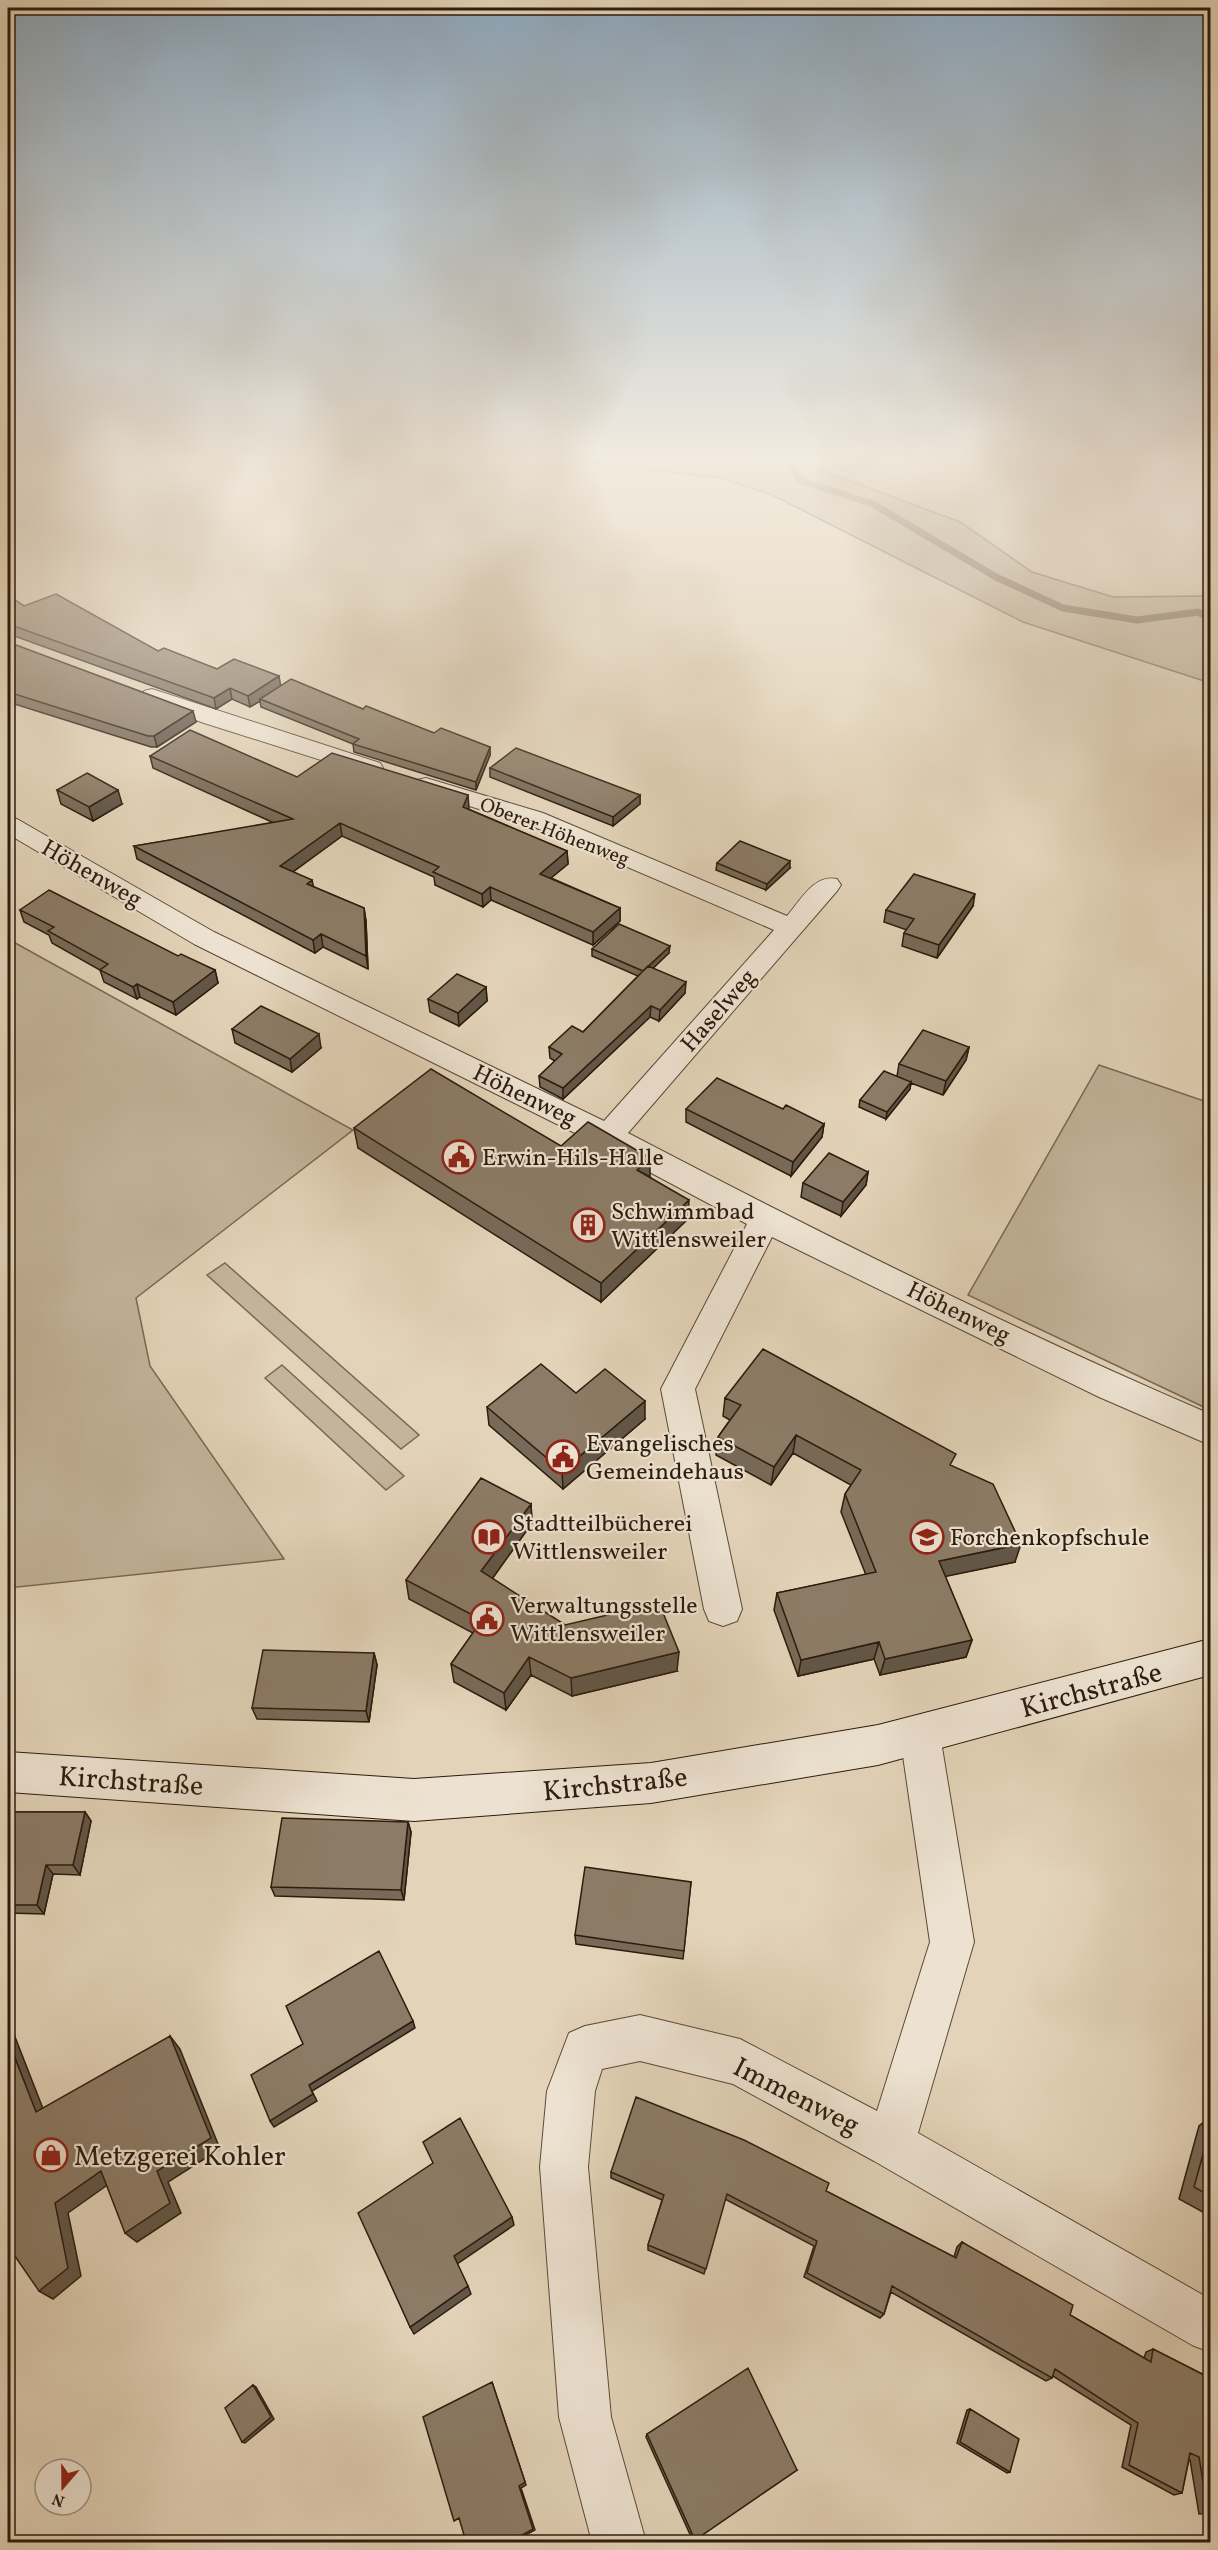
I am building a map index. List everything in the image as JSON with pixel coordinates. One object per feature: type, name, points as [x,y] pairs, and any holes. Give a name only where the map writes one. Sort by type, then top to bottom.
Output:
[{"type":"street","name":"Oberer Höhenweg","points":[[128,687],[212,718],[534,818],[790,927]]},
{"type":"street","name":"Höhenweg","points":[[8,824],[204,938],[608,1136],[765,1219],[1111,1387],[1210,1431]]},
{"type":"street","name":"Haselweg","points":[[608,1136],[828,885]]},
{"type":"street","points":[[723,1609],[678,1389],[765,1219]]},
{"type":"street","name":"Kirchstraße","points":[[8,1772],[414,1800],[651,1783],[878,1745],[1210,1657]]},
{"type":"street","points":[[891,2144],[952,1942],[920,1735]]},
{"type":"street","name":"Immenweg","points":[[619,2542],[585,2417],[564,2167],[571,2091],[585,2049],[640,2038],[740,2062],[891,2144],[1210,2327]]},
{"type":"shaded area","points":[[942,581],[1061,581],[1113,597],[1210,596],[1210,683],[1023,622]]},
{"type":"shaded area","points":[[8,939],[353,1130],[136,1298],[150,1366],[284,1559],[8,1588]]},
{"type":"shaded area","points":[[1099,1065],[1210,1103],[1210,1410],[968,1295]]},
{"type":"shaded area","points":[[225,1263],[419,1435],[401,1449],[207,1275]]},
{"type":"shaded area","points":[[282,1365],[404,1476],[386,1490],[265,1378]]},
{"type":"building","points":[[56,594],[158,651],[164,648],[217,669],[234,659],[279,676],[248,696],[230,688],[214,698],[8,624],[8,595],[24,606]]},
{"type":"building","points":[[8,642],[193,711],[154,736],[148,736],[8,692]]},
{"type":"building","points":[[291,679],[363,709],[366,706],[434,733],[441,728],[490,747],[476,782],[353,744],[359,739],[260,699]]},
{"type":"building","points":[[190,730],[297,777],[332,753],[468,795],[463,807],[567,851],[540,874],[620,908],[593,932],[490,887],[482,894],[433,872],[439,867],[340,823],[280,866],[312,880],[307,884],[364,908],[366,956],[321,934],[313,940],[134,846],[293,819],[150,756]]},
{"type":"building","points":[[516,748],[640,795],[613,817],[490,768]]},
{"type":"building","points":[[87,773],[118,790],[89,807],[57,790]]},
{"type":"building","points":[[740,841],[790,861],[767,884],[717,863]]},
{"type":"building","points":[[914,874],[975,894],[939,945],[904,933],[914,919],[886,910]]},
{"type":"building","points":[[49,890],[178,956],[181,954],[215,970],[173,1002],[137,984],[133,987],[100,970],[108,964],[48,931],[54,927],[20,910]]},
{"type":"building","points":[[619,924],[670,946],[643,971],[592,949]]},
{"type":"building","points":[[648,966],[686,982],[660,1010],[651,1006],[563,1088],[539,1076],[562,1054],[549,1047],[572,1026],[583,1032]]},
{"type":"building","points":[[457,974],[486,987],[458,1013],[428,999]]},
{"type":"building","points":[[261,1006],[319,1034],[290,1059],[232,1029]]},
{"type":"building","points":[[923,1030],[969,1047],[946,1081],[899,1064]]},
{"type":"building","points":[[431,1069],[561,1146],[588,1122],[650,1158],[637,1170],[689,1200],[601,1283],[354,1128]]},
{"type":"building","points":[[884,1071],[911,1082],[887,1112],[860,1100]]},
{"type":"building","points":[[717,1078],[783,1109],[786,1105],[824,1124],[793,1162],[686,1109]]},
{"type":"building","points":[[829,1153],[868,1172],[843,1202],[803,1183]]},
{"type":"building","name":"Forchenkopfschule","points":[[763,1349],[956,1454],[950,1465],[993,1484],[1021,1544],[939,1561],[972,1640],[885,1659],[879,1642],[801,1660],[777,1593],[876,1572],[845,1494],[861,1470],[796,1435],[774,1467],[718,1437],[741,1405],[725,1398]]},
{"type":"building","name":"Evangelisches Gemeindehaus","points":[[541,1364],[576,1393],[605,1369],[645,1401],[562,1471],[487,1407]]},
{"type":"building","points":[[481,1478],[531,1504],[481,1571],[565,1625],[659,1603],[679,1652],[571,1678],[529,1657],[504,1693],[451,1664],[482,1620],[406,1580]]},
{"type":"building","points":[[263,1650],[374,1653],[366,1711],[252,1708]]},
{"type":"building","points":[[8,1812],[85,1812],[73,1865],[46,1865],[37,1905],[8,1905]]},
{"type":"building","points":[[282,1818],[408,1822],[401,1890],[271,1887]]},
{"type":"building","points":[[585,1867],[691,1882],[684,1951],[575,1935]]},
{"type":"building","points":[[379,1951],[413,2021],[309,2085],[313,2094],[270,2121],[251,2075],[303,2044],[286,2006]]},
{"type":"building","points":[[170,2036],[211,2138],[157,2171],[170,2203],[125,2233],[101,2171],[55,2203],[68,2268],[39,2291],[8,2246],[8,2040],[36,2112]]},
{"type":"building","points":[[636,2097],[744,2140],[829,2183],[826,2191],[956,2258],[962,2242],[1073,2305],[1070,2315],[1151,2362],[1153,2349],[1210,2378],[1210,2513],[1208,2513],[1199,2457],[1190,2453],[1182,2493],[1129,2465],[1138,2423],[1055,2369],[1052,2378],[892,2286],[884,2314],[807,2273],[817,2241],[727,2194],[706,2269],[648,2245],[664,2195],[611,2172]]},
{"type":"building","points":[[460,2118],[512,2217],[454,2256],[468,2286],[410,2327],[358,2213],[433,2163],[423,2142]]},
{"type":"building","points":[[1210,2129],[1210,2196],[1194,2187]]},
{"type":"building","points":[[748,2368],[797,2470],[695,2540],[647,2434]]},
{"type":"building","points":[[492,2382],[525,2482],[519,2486],[533,2529],[522,2535],[525,2542],[466,2542],[459,2518],[454,2521],[423,2417]]},
{"type":"building","points":[[253,2385],[271,2417],[242,2442],[225,2408]]},
{"type":"building","points":[[970,2409],[1019,2439],[1010,2472],[960,2442]]},
{"type":"waterway","points":[[1005,581],[1063,608],[1137,620],[1198,612],[1210,618]]},
{"type":"place","name":"Erwin-Hils-Halle","points":[[459,1157]]},
{"type":"place","name":"Schwimmbad Wittlensweiler","points":[[588,1225]]},
{"type":"place","name":"Evangelisches Gemeindehaus","points":[[563,1457]]},
{"type":"place","name":"Stadtteilbücherei Wittlensweiler","points":[[489,1537]]},
{"type":"place","name":"Forchenkopfschule","points":[[927,1537]]},
{"type":"place","name":"Verwaltungsstelle Wittlensweiler","points":[[487,1619]]},
{"type":"place","name":"Metzgerei Kohler","points":[[51,2155]]}]
